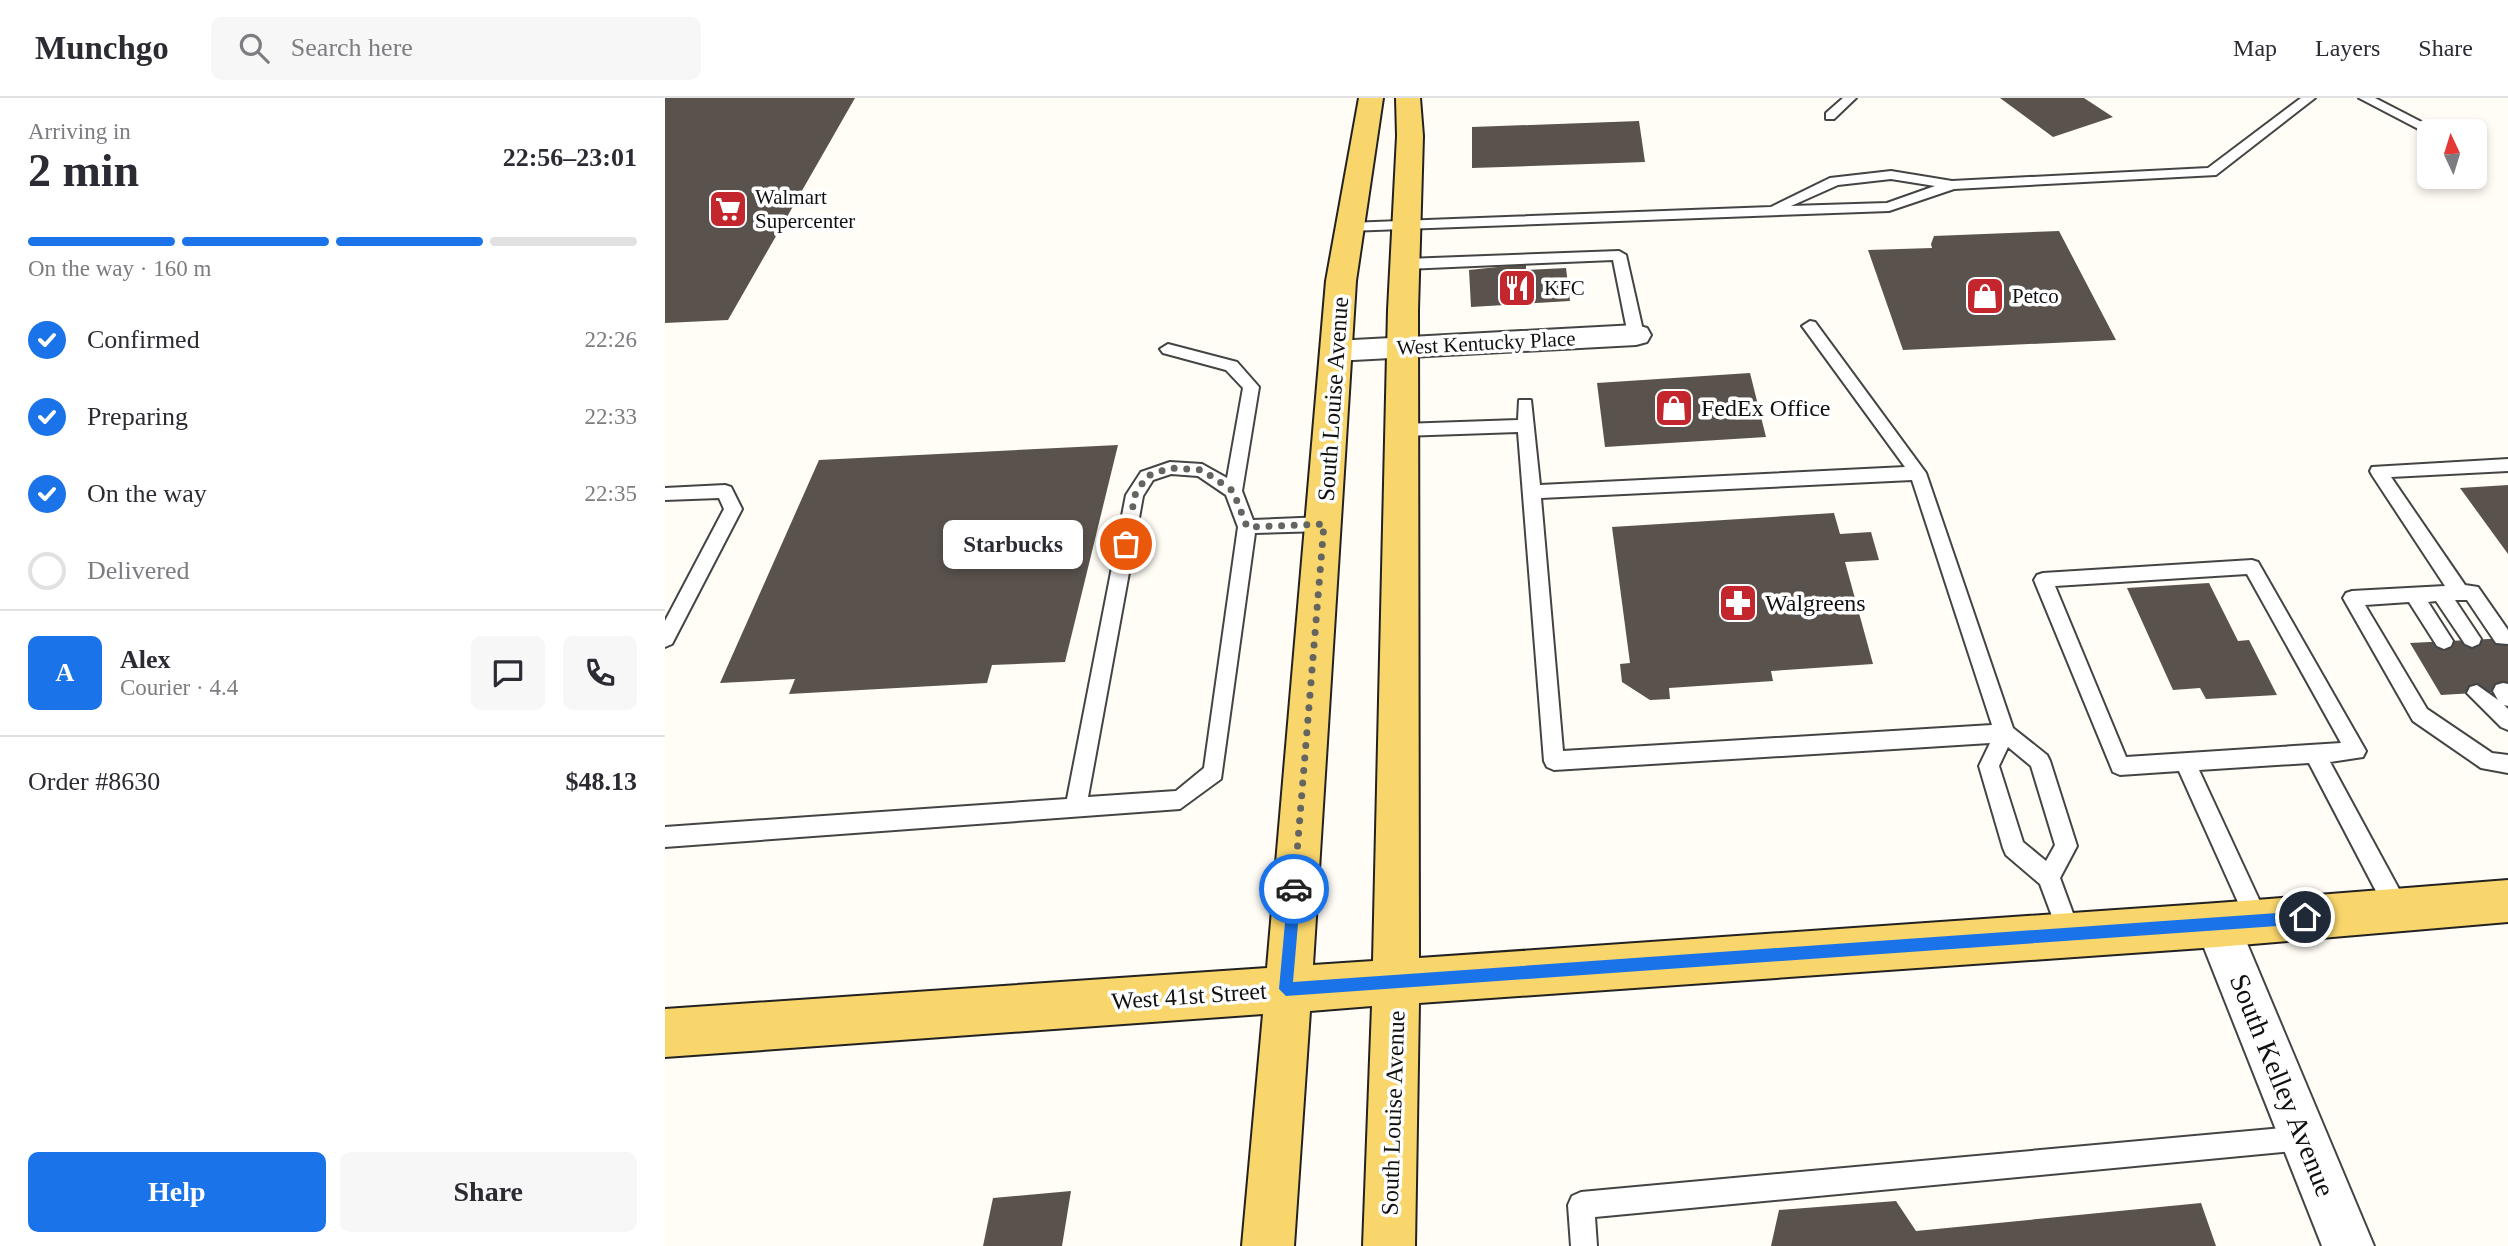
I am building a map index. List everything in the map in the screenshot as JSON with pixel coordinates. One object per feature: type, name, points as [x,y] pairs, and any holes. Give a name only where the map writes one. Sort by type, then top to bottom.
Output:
[{"type":"main road","name":"South Louise Avenue","points":[[1268,1246],[1335,351],[1348,227],[1367,137],[1371,98]]},
{"type":"main road","name":"South Louise Avenue","points":[[1389,1246],[1396,982],[1408,98]]},
{"type":"main road","name":"West 41st Street","points":[[665,1033],[2070,935],[2508,901]]},
{"type":"street","name":"West Kentucky Place","points":[[1335,351],[1636,335]]},
{"type":"street","name":"South Kelley Avenue","points":[[2237,923],[2304,1138],[2349,1246]]},
{"type":"lane","points":[[1830,116],[1850,98]]},
{"type":"lane","points":[[1770,211],[1835,181],[1891,175],[1952,185],[2211,172],[2309,98]]},
{"type":"lane","points":[[2365,98],[2417,123]]},
{"type":"lane","points":[[1348,227],[1889,207],[1952,185]]},
{"type":"lane","points":[[1406,264],[1619,255],[1636,335]]},
{"type":"lane","points":[[1810,326],[1918,473],[2005,733],[2040,761],[2066,846],[2049,877]]},
{"type":"lane","points":[[665,837],[1180,800],[1214,773],[1247,527],[1233,491],[1251,387],[1231,366],[1168,349]]},
{"type":"lane","points":[[1525,404],[1555,761],[2005,733]]},
{"type":"lane","points":[[1402,430],[1526,426]]},
{"type":"lane","points":[[2460,593],[2378,471],[2508,465]]},
{"type":"lane","points":[[1076,808],[1135,495],[1147,476],[1170,468],[1202,470],[1233,491]]},
{"type":"lane","points":[[1532,492],[1918,473]]},
{"type":"lane","points":[[665,494],[725,491],[733,509],[665,639]]},
{"type":"lane","points":[[1247,527],[1324,524]]},
{"type":"lane","points":[[2252,567],[2356,751],[2315,754],[2120,766],[2043,580],[2252,567]]},
{"type":"lane","points":[[2503,638],[2472,592],[2352,598],[2420,715],[2488,762],[2508,764]]},
{"type":"lane","points":[[2440,593],[2472,639]]},
{"type":"lane","points":[[2414,595],[2444,641]]},
{"type":"lane","points":[[2477,693],[2508,721]]},
{"type":"lane","points":[[2005,733],[1989,766],[2014,848],[2049,877],[2070,935]]},
{"type":"lane","points":[[2315,754],[2398,910]]},
{"type":"lane","points":[[2185,762],[2237,923]]},
{"type":"lane","points":[[1584,1246],[1581,1205],[2304,1138]]},
{"type":"building","name":"Walmart Supercenter","points":[[665,98],[855,98],[728,320],[665,323]]},
{"type":"building","points":[[2000,98],[2084,98],[2113,117],[2053,137]]},
{"type":"building","points":[[1639,121],[1645,162],[1472,168],[1472,127]]},
{"type":"building","points":[[2059,231],[2116,340],[1903,350],[1868,250],[1932,248],[1934,236]]},
{"type":"building","points":[[1526,264],[1526,270],[1566,268],[1570,301],[1471,307],[1469,270]]},
{"type":"building","points":[[1750,373],[1766,437],[1605,447],[1597,383]]},
{"type":"building","points":[[1118,445],[1065,662],[992,665],[987,683],[789,694],[795,679],[720,683],[819,460]]},
{"type":"building","points":[[2508,485],[2508,554],[2460,488]]},
{"type":"building","points":[[1834,513],[1840,534],[1871,532],[1879,560],[1845,562],[1873,664],[1771,671],[1773,681],[1669,688],[1670,699],[1650,700],[1622,682],[1620,664],[1630,663],[1612,527]]},
{"type":"building","points":[[2209,583],[2238,641],[2249,640],[2277,695],[2206,699],[2200,688],[2173,690],[2127,588]]},
{"type":"building","points":[[2508,638],[2508,691],[2441,695],[2410,643]]},
{"type":"building","points":[[1071,1191],[1062,1246],[983,1246],[993,1198]]},
{"type":"building","points":[[1896,1201],[1916,1231],[2201,1203],[2216,1246],[1771,1246],[1779,1210]]},
{"type":"way so far","points":[[1126,544],[1135,495],[1147,476],[1170,468],[1202,470],[1233,491],[1247,527],[1324,524],[1294,889]]},
{"type":"place","name":"Walmart Supercenter","points":[[728,209]]},
{"type":"place","name":"KFC","points":[[1517,288]]},
{"type":"place","name":"Petco","points":[[1985,296]]},
{"type":"place","name":"FedEx Office","points":[[1674,408]]},
{"type":"place","name":"Starbucks","points":[[1126,544]]},
{"type":"place","name":"Walgreens","points":[[1738,603]]},
{"type":"route","points":[[1294,889],[1286,989],[2305,917]]}]
